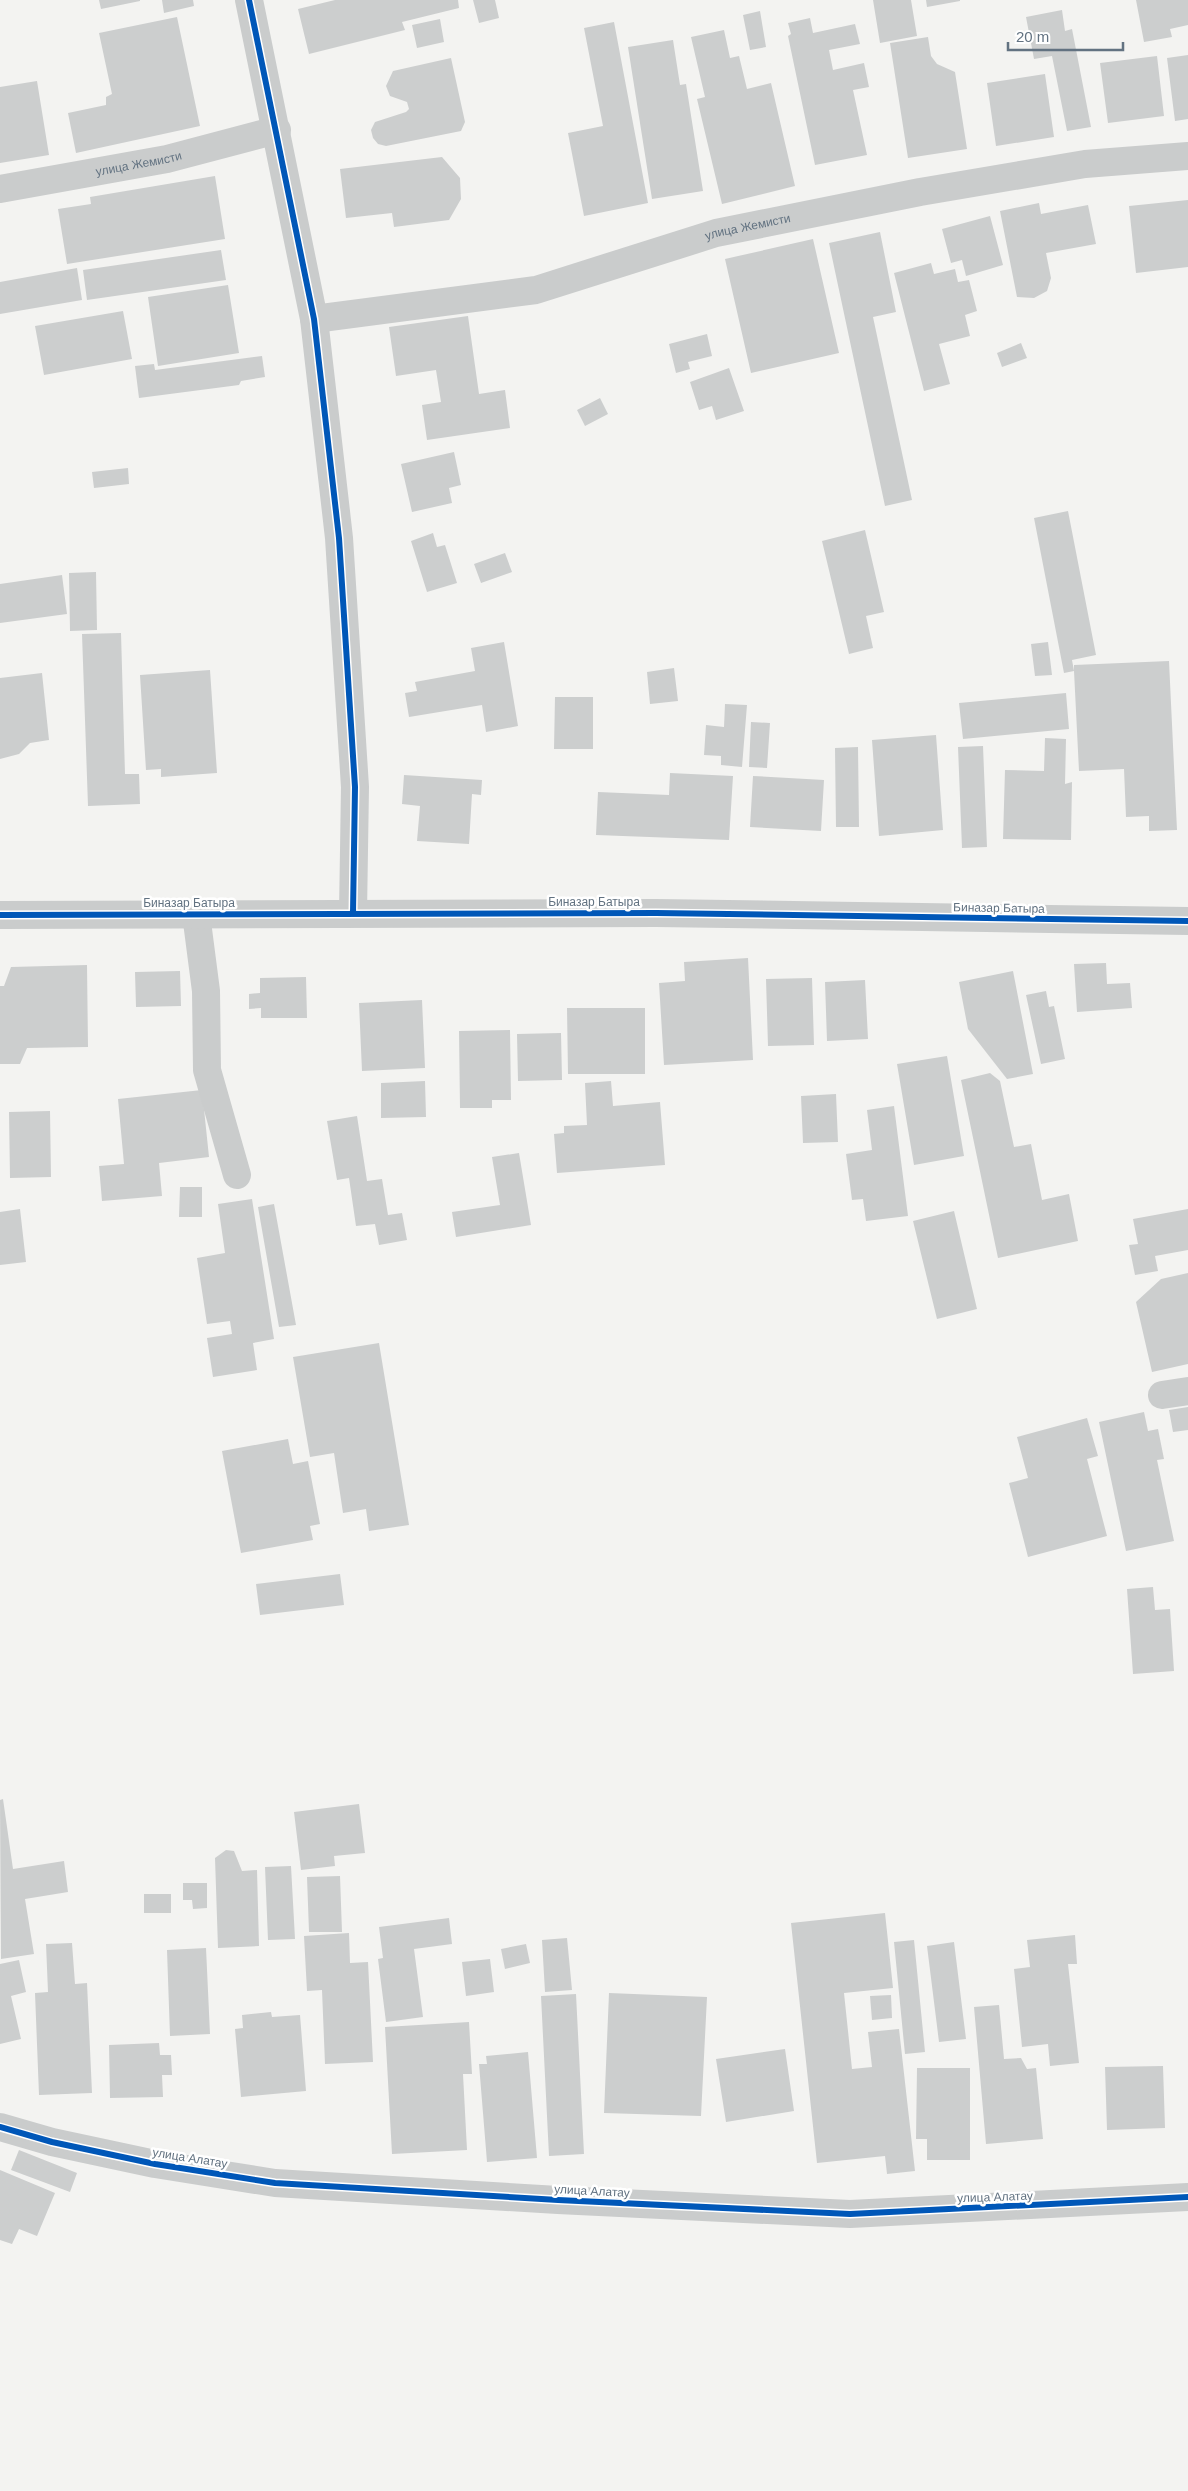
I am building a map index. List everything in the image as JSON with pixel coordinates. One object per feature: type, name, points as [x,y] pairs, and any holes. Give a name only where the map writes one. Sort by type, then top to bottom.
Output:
[{"type":"street","points":[[249,0],[314,319],[341,558],[355,786],[353,913]]},
{"type":"street","name":"улица Жемисти","points":[[0,189],[167,159],[277,130]]},
{"type":"street","name":"улица Жемисти","points":[[314,319],[536,290],[716,233],[920,192],[1085,164],[1188,156]]},
{"type":"street","name":"Биназар Батыра","points":[[0,915],[656,913],[1188,921]]},
{"type":"street","points":[[196,914],[206,991],[207,1070],[237,1175]]},
{"type":"street","name":"улица Алатау","points":[[0,2127],[52,2142],[155,2164],[275,2184],[548,2200],[850,2214],[1188,2197]]},
{"type":"building","points":[[99,0],[140,0],[140,1],[101,9]]},
{"type":"building","points":[[162,0],[193,0],[194,6],[164,13]]},
{"type":"building","points":[[335,0],[458,0],[459,8],[402,22],[405,30],[309,54],[298,9]]},
{"type":"building","points":[[473,0],[495,0],[499,18],[479,23]]},
{"type":"building","points":[[873,0],[911,0],[917,36],[880,43]]},
{"type":"building","points":[[926,0],[960,0],[960,1],[927,7]]},
{"type":"building","points":[[1136,0],[1188,0],[1188,25],[1170,29],[1172,37],[1144,42]]},
{"type":"building","points":[[1062,10],[1065,31],[1072,29],[1091,127],[1067,131],[1052,56],[1034,59],[1026,17]]},
{"type":"building","points":[[760,11],[766,47],[750,50],[743,15]]},
{"type":"building","points":[[177,17],[200,126],[76,153],[68,113],[106,105],[106,97],[112,94],[99,33]]},
{"type":"building","points":[[810,18],[813,33],[855,24],[860,44],[829,50],[833,70],[864,63],[869,87],[853,90],[867,155],[815,165],[788,36],[791,34],[788,23]]},
{"type":"building","points":[[440,19],[444,42],[417,48],[412,25]]},
{"type":"building","points":[[614,22],[648,203],[584,216],[568,133],[603,126],[584,28]]},
{"type":"building","points":[[724,30],[730,58],[739,56],[747,89],[771,83],[795,186],[722,204],[697,99],[705,97],[691,37]]},
{"type":"building","points":[[928,37],[931,56],[937,64],[955,72],[967,149],[908,158],[890,43]]},
{"type":"building","points":[[673,40],[680,85],[686,84],[703,191],[652,199],[628,47]]},
{"type":"building","points":[[1188,55],[1188,119],[1175,121],[1167,58]]},
{"type":"building","points":[[1157,56],[1164,116],[1108,123],[1100,63]]},
{"type":"building","points":[[451,58],[465,122],[461,131],[386,146],[378,144],[373,138],[371,130],[375,122],[406,112],[409,109],[407,102],[390,96],[386,86],[393,71]]},
{"type":"building","points":[[1045,74],[1054,137],[996,146],[987,83]]},
{"type":"building","points":[[37,81],[49,155],[0,163],[0,87]]},
{"type":"building","points":[[442,157],[460,178],[461,199],[449,220],[394,227],[392,213],[346,218],[340,169]]},
{"type":"building","points":[[215,176],[225,239],[67,264],[58,209],[91,204],[90,197]]},
{"type":"building","points":[[1188,200],[1188,267],[1136,273],[1129,206]]},
{"type":"building","points":[[1039,203],[1041,214],[1088,205],[1096,244],[1046,253],[1051,278],[1047,291],[1034,298],[1017,297],[1000,211]]},
{"type":"building","points":[[990,216],[1003,265],[966,276],[962,260],[951,263],[942,229]]},
{"type":"building","points":[[880,232],[896,312],[873,317],[912,500],[885,506],[829,243]]},
{"type":"building","points":[[813,239],[839,353],[751,373],[725,259]]},
{"type":"building","points":[[221,250],[226,280],[87,300],[83,270]]},
{"type":"building","points":[[931,263],[934,274],[955,269],[958,282],[969,280],[977,311],[965,315],[970,336],[939,344],[950,384],[924,391],[894,273]]},
{"type":"building","points":[[77,268],[82,300],[0,314],[0,282]]},
{"type":"building","points":[[228,285],[239,353],[158,366],[148,297]]},
{"type":"building","points":[[123,311],[132,359],[44,375],[35,326]]},
{"type":"building","points":[[468,316],[479,394],[505,390],[510,428],[427,440],[422,405],[441,402],[436,370],[396,376],[389,327]]},
{"type":"building","points":[[707,334],[712,356],[688,362],[690,369],[676,373],[669,344]]},
{"type":"building","points":[[1021,343],[1027,358],[1002,367],[997,353]]},
{"type":"building","points":[[262,356],[265,377],[241,381],[239,385],[139,398],[135,366],[154,364],[155,370]]},
{"type":"building","points":[[729,368],[744,411],[716,420],[712,406],[699,410],[690,382]]},
{"type":"building","points":[[600,398],[608,414],[585,426],[577,410]]},
{"type":"building","points":[[454,452],[461,485],[449,488],[452,503],[412,512],[401,464]]},
{"type":"building","points":[[128,468],[129,484],[94,488],[92,472]]},
{"type":"building","points":[[1068,511],[1096,655],[1072,660],[1074,671],[1064,673],[1034,518]]},
{"type":"building","points":[[865,530],[884,612],[866,616],[873,648],[849,654],[822,541]]},
{"type":"building","points":[[433,533],[437,547],[445,545],[457,583],[427,592],[411,541]]},
{"type":"building","points":[[505,553],[512,572],[481,583],[474,564]]},
{"type":"building","points":[[96,572],[97,630],[70,631],[69,573]]},
{"type":"building","points":[[62,575],[67,614],[0,623],[0,584]]},
{"type":"building","points":[[121,633],[125,774],[139,774],[140,804],[88,806],[82,634]]},
{"type":"building","points":[[504,642],[518,726],[486,732],[482,705],[409,717],[405,693],[417,691],[415,682],[475,671],[471,648]]},
{"type":"building","points":[[1048,642],[1052,675],[1035,676],[1031,644]]},
{"type":"building","points":[[1169,661],[1177,830],[1149,831],[1149,816],[1126,817],[1124,769],[1079,771],[1074,665]]},
{"type":"building","points":[[674,668],[678,701],[650,704],[647,672]]},
{"type":"building","points":[[210,670],[217,773],[161,777],[161,769],[146,770],[140,675]]},
{"type":"building","points":[[42,673],[49,740],[30,743],[19,754],[0,759],[0,678]]},
{"type":"building","points":[[1066,693],[1069,729],[963,739],[959,703]]},
{"type":"building","points":[[555,697],[593,697],[593,749],[554,749]]},
{"type":"building","points":[[725,704],[747,705],[742,767],[721,765],[721,756],[704,755],[706,725],[724,727]]},
{"type":"building","points":[[751,722],[770,723],[767,768],[749,767]]},
{"type":"building","points":[[936,735],[943,830],[879,836],[872,740]]},
{"type":"building","points":[[1045,738],[1066,739],[1065,784],[1072,782],[1071,840],[1003,839],[1005,770],[1044,771]]},
{"type":"building","points":[[983,746],[987,847],[962,848],[958,747]]},
{"type":"building","points":[[858,747],[859,827],[836,827],[835,748]]},
{"type":"building","points":[[670,773],[733,776],[729,840],[596,835],[598,792],[669,795]]},
{"type":"building","points":[[404,775],[482,780],[481,795],[472,794],[469,844],[417,841],[420,806],[402,804]]},
{"type":"building","points":[[753,776],[824,780],[821,831],[750,827]]},
{"type":"building","points":[[748,958],[753,1060],[664,1065],[659,983],[685,981],[684,962]]},
{"type":"building","points":[[1106,963],[1107,984],[1130,983],[1132,1008],[1077,1012],[1074,964]]},
{"type":"building","points":[[87,965],[88,1047],[27,1048],[20,1064],[0,1064],[0,986],[4,986],[11,967]]},
{"type":"building","points":[[180,971],[181,1006],[136,1007],[135,972]]},
{"type":"building","points":[[1013,971],[1033,1074],[1007,1079],[968,1029],[959,982]]},
{"type":"building","points":[[306,977],[307,1018],[261,1018],[261,1008],[249,1009],[249,994],[260,993],[260,978]]},
{"type":"building","points":[[812,978],[814,1045],[768,1046],[766,979]]},
{"type":"building","points":[[865,980],[868,1039],[827,1041],[825,982]]},
{"type":"building","points":[[1046,991],[1049,1007],[1054,1006],[1065,1059],[1041,1064],[1026,995]]},
{"type":"building","points":[[422,1000],[425,1068],[362,1071],[359,1003]]},
{"type":"building","points":[[567,1008],[645,1008],[645,1074],[568,1074]]},
{"type":"building","points":[[510,1030],[511,1100],[492,1100],[492,1108],[460,1108],[459,1031]]},
{"type":"building","points":[[561,1033],[562,1080],[518,1081],[517,1034]]},
{"type":"building","points":[[947,1056],[964,1156],[914,1165],[897,1064]]},
{"type":"building","points":[[990,1073],[1000,1081],[1014,1147],[1031,1144],[1042,1200],[1069,1194],[1078,1241],[998,1258],[961,1080]]},
{"type":"building","points":[[425,1081],[426,1117],[381,1118],[381,1083]]},
{"type":"building","points":[[611,1081],[613,1106],[660,1102],[665,1165],[557,1173],[554,1134],[564,1133],[564,1126],[587,1125],[585,1083]]},
{"type":"building","points":[[202,1090],[209,1157],[159,1163],[162,1196],[102,1201],[99,1166],[124,1164],[118,1099]]},
{"type":"building","points":[[836,1094],[838,1142],[803,1143],[801,1096]]},
{"type":"building","points":[[894,1106],[908,1216],[866,1221],[863,1199],[852,1200],[846,1154],[872,1150],[867,1110]]},
{"type":"building","points":[[50,1111],[51,1177],[10,1178],[9,1112]]},
{"type":"building","points":[[357,1116],[367,1181],[382,1179],[388,1215],[402,1213],[407,1240],[379,1245],[375,1224],[356,1226],[349,1178],[337,1180],[327,1121]]},
{"type":"building","points":[[519,1153],[531,1225],[456,1237],[452,1212],[500,1205],[492,1157]]},
{"type":"building","points":[[180,1187],[202,1187],[202,1217],[179,1217]]},
{"type":"building","points":[[252,1199],[274,1339],[253,1343],[257,1370],[213,1377],[207,1338],[232,1334],[230,1321],[207,1324],[197,1258],[225,1253],[218,1204]]},
{"type":"building","points":[[274,1204],[296,1325],[279,1327],[258,1207]]},
{"type":"building","points":[[20,1209],[26,1262],[0,1265],[0,1212]]},
{"type":"building","points":[[1188,1209],[1188,1250],[1155,1256],[1158,1271],[1135,1275],[1129,1245],[1138,1244],[1133,1219]]},
{"type":"building","points":[[954,1211],[977,1309],[937,1319],[913,1221]]},
{"type":"building","points":[[1188,1273],[1188,1364],[1152,1372],[1136,1302],[1161,1279]]},
{"type":"building","points":[[379,1343],[409,1525],[369,1531],[366,1509],[343,1513],[334,1453],[310,1457],[293,1357]]},
{"type":"building","points":[[1188,1407],[1188,1430],[1173,1432],[1169,1410]]},
{"type":"building","points":[[1144,1412],[1148,1431],[1158,1429],[1164,1459],[1157,1460],[1174,1541],[1126,1551],[1099,1422]]},
{"type":"building","points":[[1087,1418],[1098,1456],[1087,1459],[1107,1536],[1028,1557],[1009,1483],[1028,1478],[1017,1437]]},
{"type":"building","points":[[288,1439],[293,1464],[308,1461],[320,1524],[310,1526],[313,1540],[241,1553],[222,1451]]},
{"type":"building","points":[[340,1574],[344,1605],[260,1615],[256,1584]]},
{"type":"building","points":[[1153,1587],[1155,1610],[1170,1609],[1174,1671],[1133,1674],[1127,1589]]},
{"type":"building","points":[[3,1799],[13,1869],[64,1861],[68,1892],[25,1899],[34,1954],[1,1959],[0,1800]]},
{"type":"building","points":[[359,1804],[365,1853],[334,1856],[335,1866],[301,1870],[294,1812]]},
{"type":"building","points":[[226,1850],[234,1851],[242,1871],[257,1870],[259,1946],[218,1948],[215,1858]]},
{"type":"building","points":[[291,1866],[295,1939],[268,1940],[265,1867]]},
{"type":"building","points":[[340,1876],[342,1932],[309,1932],[307,1877]]},
{"type":"building","points":[[183,1883],[207,1883],[207,1908],[193,1909],[192,1900],[183,1900]]},
{"type":"building","points":[[144,1894],[171,1894],[171,1913],[144,1913]]},
{"type":"building","points":[[885,1913],[893,1988],[844,1993],[852,2069],[872,2067],[868,2032],[899,2029],[915,2171],[887,2174],[885,2156],[817,2163],[791,1923]]},
{"type":"building","points":[[449,1918],[452,1944],[414,1949],[423,2017],[386,2022],[378,1959],[383,1958],[379,1927]]},
{"type":"building","points":[[349,1933],[350,1963],[368,1962],[373,2062],[325,2064],[322,1990],[307,1991],[304,1936]]},
{"type":"building","points":[[1075,1935],[1077,1964],[1068,1964],[1079,2063],[1050,2066],[1048,2044],[1022,2047],[1014,1969],[1030,1967],[1027,1940]]},
{"type":"building","points":[[567,1938],[572,1990],[545,1992],[542,1940]]},
{"type":"building","points":[[914,1940],[925,2052],[905,2054],[894,1942]]},
{"type":"building","points":[[954,1942],[966,2039],[939,2042],[927,1946]]},
{"type":"building","points":[[72,1943],[75,1984],[87,1983],[92,2093],[39,2095],[35,1993],[48,1992],[46,1944]]},
{"type":"building","points":[[526,1944],[530,1963],[505,1969],[501,1949]]},
{"type":"building","points":[[206,1948],[210,2034],[170,2036],[167,1950]]},
{"type":"building","points":[[490,1959],[494,1992],[466,1996],[462,1962]]},
{"type":"building","points":[[19,1960],[26,1992],[11,1996],[21,2039],[0,2044],[0,1964]]},
{"type":"building","points":[[609,1993],[707,1997],[701,2116],[604,2113]]},
{"type":"building","points":[[576,1994],[584,2154],[549,2156],[541,1996]]},
{"type":"building","points":[[891,1995],[892,2018],[872,2020],[870,1996]]},
{"type":"building","points":[[999,2005],[1004,2059],[1021,2058],[1027,2069],[1036,2068],[1043,2139],[986,2144],[974,2007]]},
{"type":"building","points":[[271,2012],[272,2017],[300,2015],[306,2091],[241,2097],[235,2029],[243,2028],[242,2015]]},
{"type":"building","points":[[469,2022],[472,2074],[463,2074],[467,2150],[392,2154],[385,2027]]},
{"type":"building","points":[[159,2043],[160,2055],[171,2055],[172,2075],[162,2075],[163,2097],[110,2098],[109,2045]]},
{"type":"building","points":[[785,2049],[794,2111],[726,2122],[716,2059]]},
{"type":"building","points":[[528,2052],[537,2158],[487,2162],[479,2064],[487,2064],[486,2056]]},
{"type":"building","points":[[1163,2066],[1165,2128],[1107,2130],[1105,2067]]},
{"type":"building","points":[[917,2068],[970,2068],[970,2160],[927,2160],[927,2139],[916,2139]]},
{"type":"building","points":[[19,2150],[77,2173],[70,2192],[11,2170]]},
{"type":"building","points":[[0,2170],[55,2193],[37,2236],[19,2229],[12,2244],[0,2240]]},
{"type":"cycle path","points":[[249,0],[314,319],[339,538],[355,787],[353,913]]},
{"type":"cycle path","points":[[0,915],[656,913],[1188,921]]},
{"type":"cycle path","points":[[0,2127],[52,2142],[155,2164],[275,2183],[558,2200],[850,2214],[1188,2197]]}]
